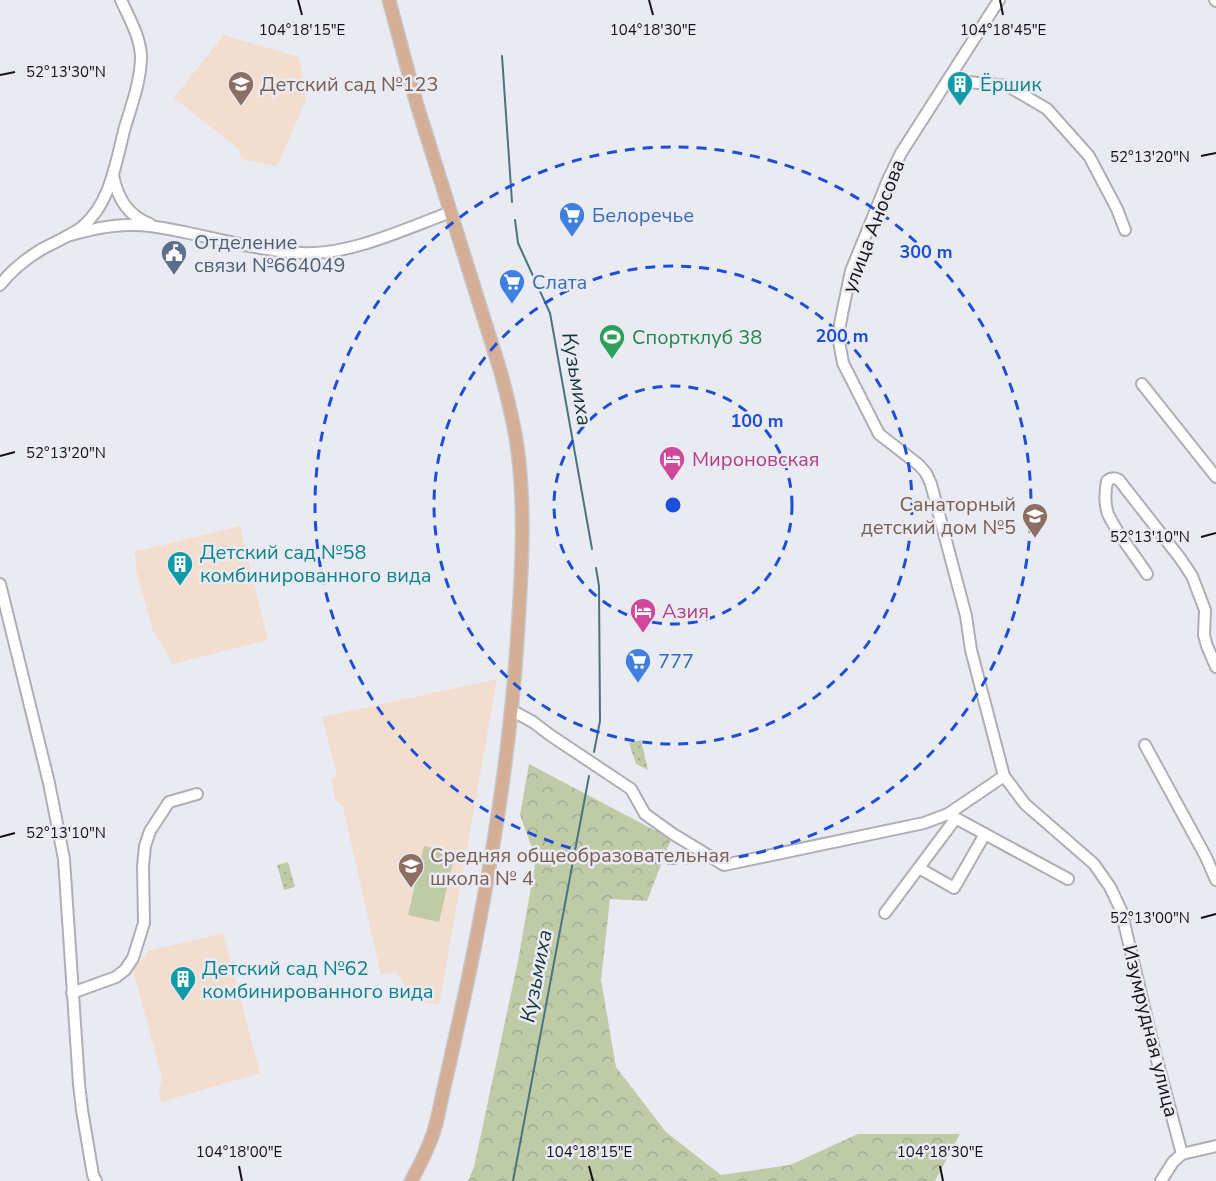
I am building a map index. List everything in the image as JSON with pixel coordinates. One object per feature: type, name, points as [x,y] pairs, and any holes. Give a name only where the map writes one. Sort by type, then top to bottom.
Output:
[{"type":"main road","points":[[389,0],[414,94],[501,373],[512,417],[521,488],[522,559],[511,710],[498,818],[484,904],[434,1131],[411,1181]]},
{"type":"street","points":[[0,285],[23,262],[83,226],[94,213],[113,175],[140,78],[141,55],[134,28],[120,0]]},
{"type":"street","name":"улица Аносова","points":[[999,0],[901,153],[888,180],[851,271],[838,336],[843,363],[879,434],[919,465],[931,484],[966,616],[971,650],[1004,776]]},
{"type":"street","points":[[949,80],[1008,86],[1047,109],[1089,156],[1117,209],[1125,230]]},
{"type":"street","points":[[113,175],[115,189],[129,211],[141,221],[156,227]]},
{"type":"street","points":[[67,236],[110,226],[134,225],[156,227],[258,247],[301,253],[322,253],[357,246],[451,212]]},
{"type":"street","points":[[1142,384],[1216,477]]},
{"type":"street","points":[[1147,574],[1108,513],[1105,494],[1107,481],[1110,478],[1119,480],[1192,576],[1205,610],[1204,635],[1216,667]]},
{"type":"street","points":[[0,584],[44,760],[64,860],[75,1038],[82,1110],[94,1179]]},
{"type":"street","points":[[511,710],[533,722],[631,789],[645,814],[724,865],[952,816],[1068,879]]},
{"type":"street","points":[[1145,746],[1206,857],[1216,880]]},
{"type":"street","points":[[885,913],[919,868],[952,816],[1004,776]]},
{"type":"street","name":"Изумрудная улица","points":[[1004,776],[1025,804],[1094,864],[1110,887],[1121,910],[1182,1154]]},
{"type":"street","points":[[72,993],[116,977],[125,970],[133,958],[144,923],[143,866],[145,846],[150,831],[169,802],[197,794]]},
{"type":"street","points":[[919,868],[954,888],[985,834]]},
{"type":"street","points":[[1161,1181],[1173,1162],[1182,1154],[1216,1146]]},
{"type":"shaded area","points":[[223,35],[299,57],[306,100],[277,166],[241,159],[239,149],[174,98]]},
{"type":"shaded area","points":[[240,526],[268,640],[173,664],[153,631],[136,571],[134,552]]},
{"type":"shaded area","name":"Средняя общеобразовательная школа № 4","points":[[497,679],[439,1005],[413,1000],[396,972],[381,975],[343,807],[335,799],[331,780],[337,776],[322,717]]},
{"type":"shaded area","points":[[223,933],[260,1073],[161,1102],[159,1089],[162,1078],[133,970],[148,951]]},
{"type":"green space","points":[[641,740],[648,770],[636,764],[629,743]]},
{"type":"green space","points":[[529,764],[654,830],[673,834],[647,901],[610,899],[601,980],[616,1067],[666,1132],[721,1175],[790,1165],[858,1134],[960,1134],[935,1181],[468,1181],[474,1167],[518,961],[536,859],[520,815]]},
{"type":"green space","points":[[424,846],[455,853],[439,922],[408,915]]},
{"type":"green space","points":[[288,862],[295,887],[284,890],[277,865]]},
{"type":"waterway","name":"Кузьмиха","points":[[502,56],[512,202]]},
{"type":"waterway","name":"Кузьмиха","points":[[515,220],[518,243],[550,313],[592,549]]},
{"type":"waterway","name":"Кузьмиха","points":[[594,752],[600,721],[599,586],[596,568]]},
{"type":"waterway","name":"Кузьмиха","points":[[513,1181],[589,776]]},
{"type":"place","name":"Детский сад №123","points":[[241,107]]},
{"type":"place","name":"Ёршик","points":[[960,107]]},
{"type":"place","name":"Белоречье","points":[[572,238]]},
{"type":"place","name":"Отделение связи №664049","points":[[174,276]]},
{"type":"place","name":"Слата","points":[[512,305]]},
{"type":"place","name":"Спортклуб 38","points":[[612,360]]},
{"type":"place","name":"Мироновская","points":[[672,482]]},
{"type":"place","name":"Санаторный детский дом №5","points":[[1035,539]]},
{"type":"place","name":"Детский сад №58 комбинированного вида","points":[[180,587]]},
{"type":"place","name":"Азия","points":[[643,634]]},
{"type":"place","name":"777","points":[[638,684]]},
{"type":"place","name":"Средняя общеобразовательная школа № 4","points":[[411,889]]},
{"type":"place","name":"Детский сад №62 комбинированного вида","points":[[183,1002]]}]
